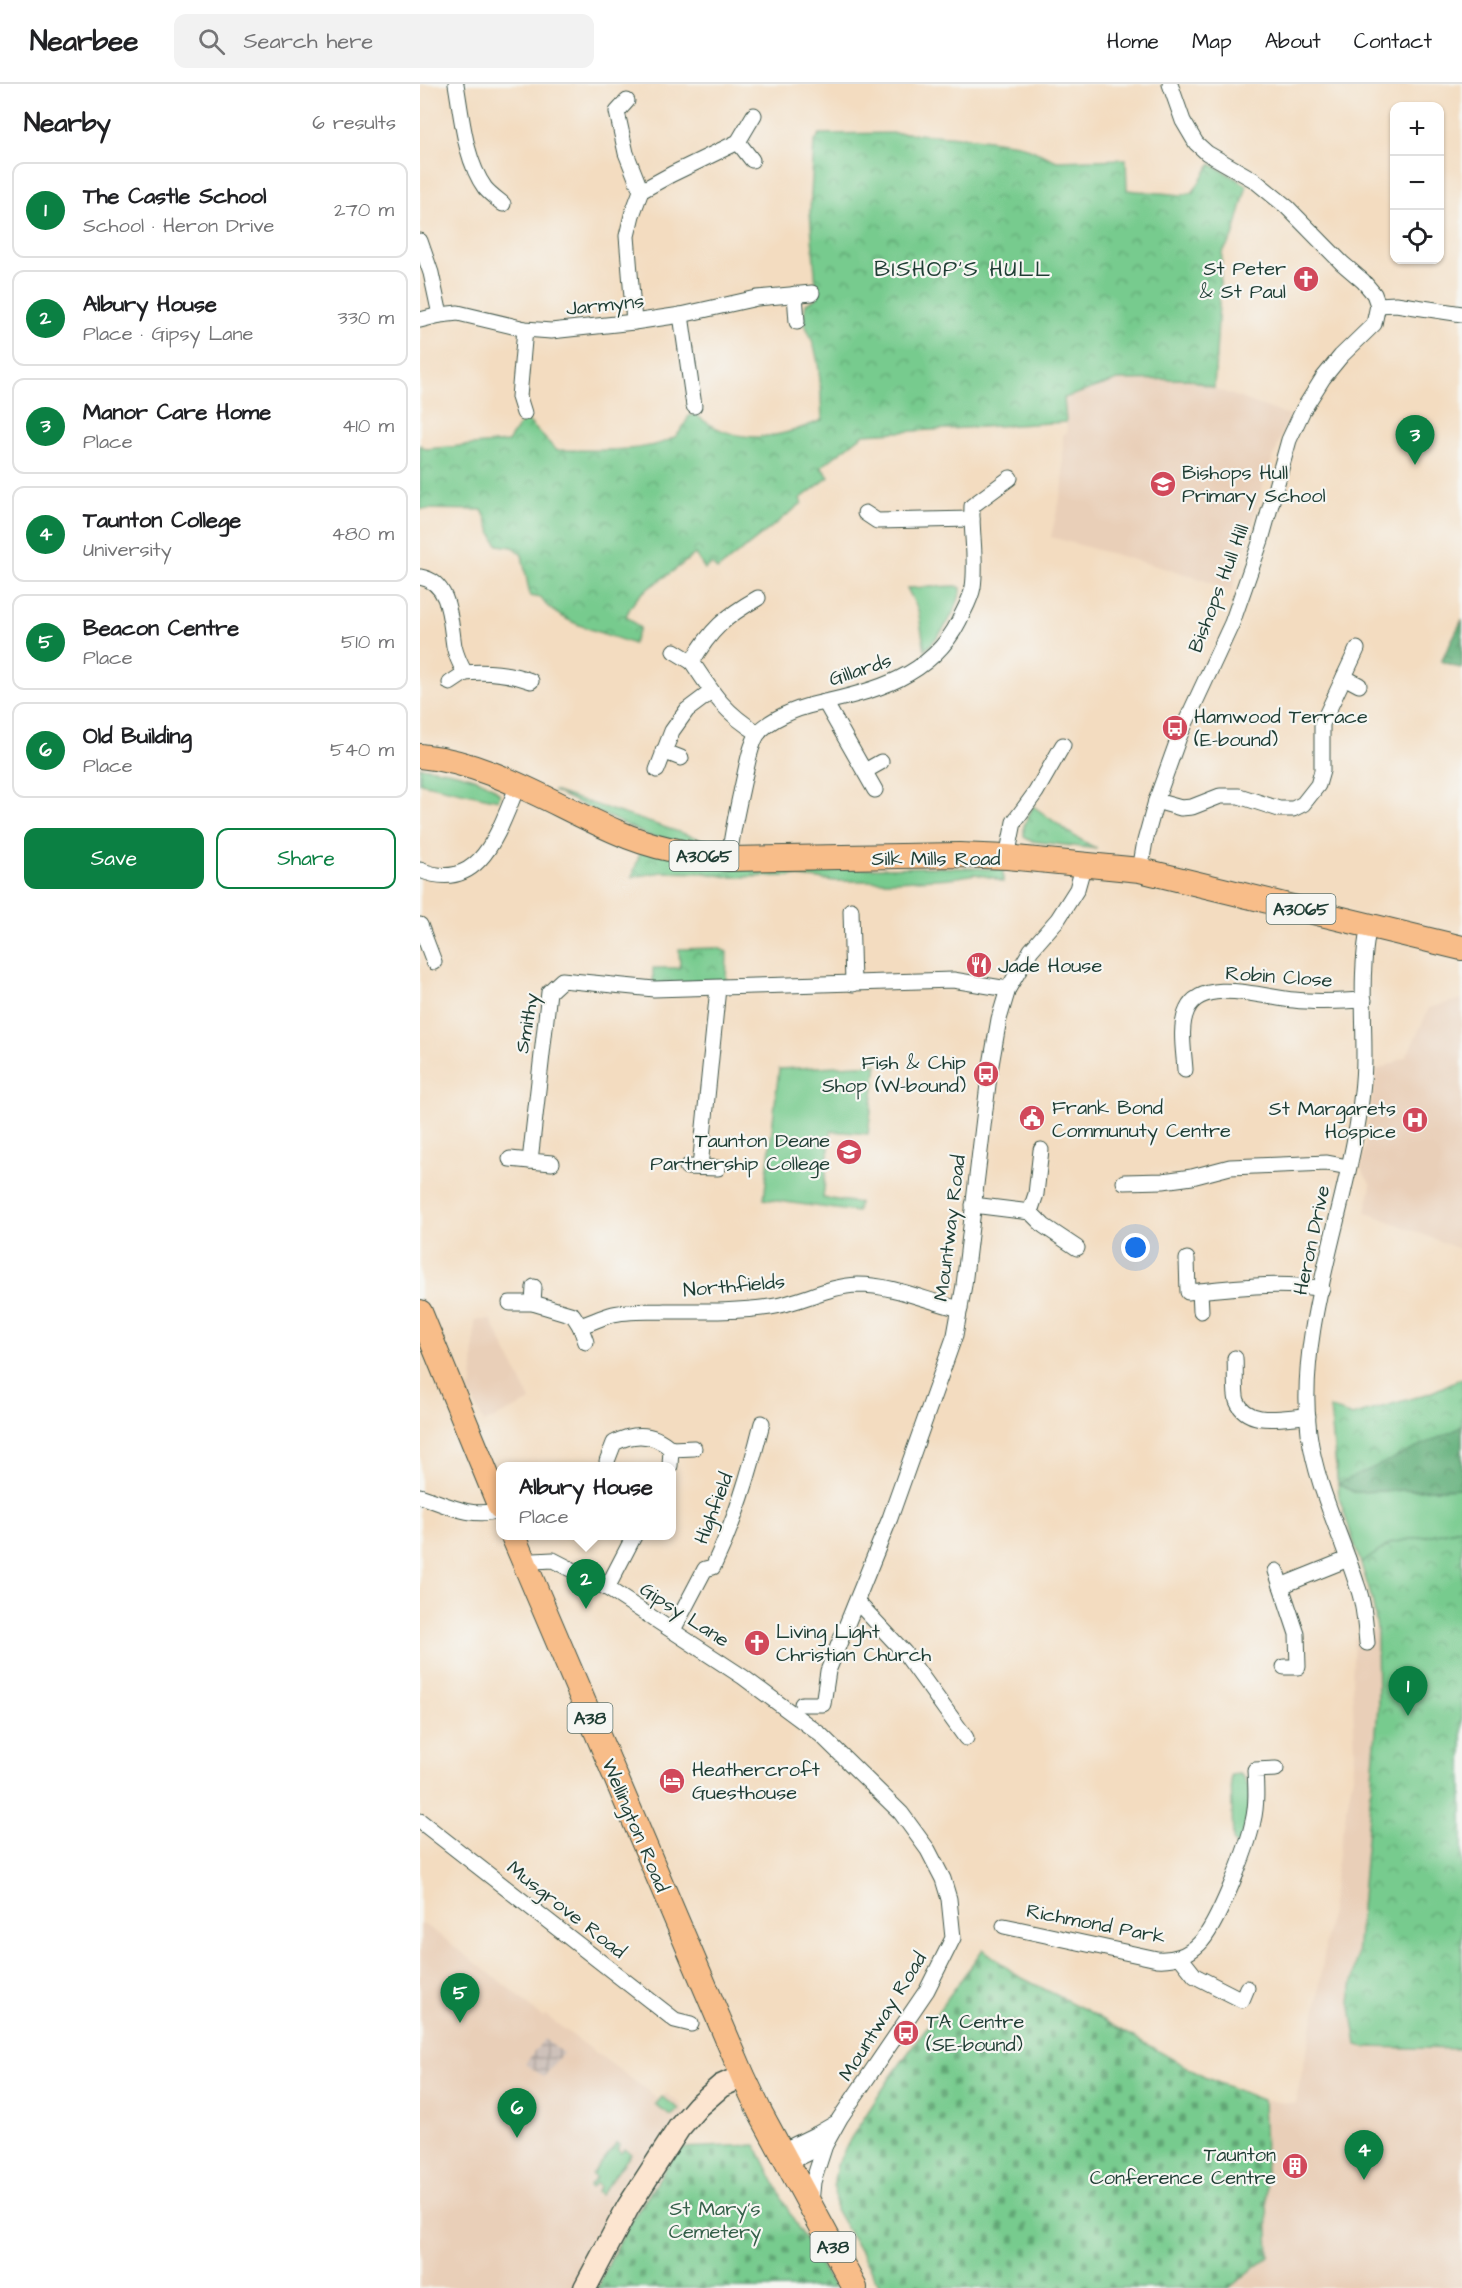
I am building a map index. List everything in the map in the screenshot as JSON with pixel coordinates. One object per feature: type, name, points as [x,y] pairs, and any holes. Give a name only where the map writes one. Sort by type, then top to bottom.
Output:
[{"type":"main road","name":"Silk Mills Road","points":[[420,756],[464,764],[519,783],[617,832],[646,843],[700,855],[729,859],[960,855],[1008,857],[1140,870],[1462,948]]},
{"type":"main road","points":[[420,1312],[496,1496]]},
{"type":"main road","name":"A38","points":[[515,1540],[525,1564]]},
{"type":"main road","name":"Wellington Road","points":[[525,1564],[743,2076]]},
{"type":"main road","name":"A38","points":[[743,2076],[855,2288]]},
{"type":"street","points":[[456,84],[465,133],[476,171],[486,190],[503,204]]},
{"type":"street","points":[[1170,84],[1183,121],[1196,143],[1207,153],[1254,180],[1287,207],[1363,281],[1374,294],[1378,305],[1396,304],[1462,314]]},
{"type":"street","points":[[627,101],[618,112],[626,153],[641,191]]},
{"type":"street","points":[[634,322],[627,236],[641,191],[738,142],[754,115]]},
{"type":"street","points":[[738,142],[752,160]]},
{"type":"street","points":[[420,241],[431,273],[440,315]]},
{"type":"street","name":"Jarmyns","points":[[420,320],[458,313],[525,329],[551,331],[681,315],[757,298],[812,292]]},
{"type":"street","points":[[795,294],[797,322]]},
{"type":"street","name":"Bishops Hull Hill","points":[[1140,870],[1156,801],[1187,720],[1232,623],[1261,540],[1289,440],[1303,410],[1323,378],[1341,356],[1374,324],[1378,305]]},
{"type":"street","points":[[681,315],[688,398]]},
{"type":"street","points":[[524,413],[514,396],[525,329]]},
{"type":"street","points":[[873,524],[972,519],[972,506],[1010,478]]},
{"type":"street","name":"Gillards","points":[[758,733],[781,716],[798,708],[866,693],[905,677],[935,656],[946,643],[965,609],[972,588],[975,559],[972,519]]},
{"type":"street","points":[[420,577],[438,586],[447,600],[454,647],[465,673]]},
{"type":"street","points":[[692,662],[705,639],[720,623],[747,613],[758,598]]},
{"type":"street","points":[[1156,801],[1181,808],[1191,807],[1220,796],[1239,796],[1279,809],[1293,809],[1303,804],[1318,784],[1322,771],[1322,724],[1357,649]]},
{"type":"street","points":[[675,651],[692,662],[711,692],[736,719],[758,733],[752,748],[735,819],[729,859]]},
{"type":"street","points":[[450,683],[465,673],[514,670],[531,681]]},
{"type":"street","points":[[1344,677],[1359,686]]},
{"type":"street","points":[[657,770],[672,731],[687,710],[711,692]]},
{"type":"street","name":"Gillards","points":[[825,702],[875,790]]},
{"type":"street","points":[[1008,857],[1014,822],[1041,784],[1063,744]]},
{"type":"street","points":[[663,751],[681,758]]},
{"type":"street","points":[[865,771],[881,762]]},
{"type":"street","points":[[420,870],[439,876],[456,874],[481,861],[503,824],[519,783]]},
{"type":"street","name":"Mountway Road","points":[[802,1704],[823,1704],[828,1671],[890,1518],[955,1335],[989,1076],[999,1018],[1008,989],[1031,950],[1058,920],[1077,889],[1084,864]]},
{"type":"street","points":[[851,910],[853,984]]},
{"type":"street","points":[[420,925],[434,951]]},
{"type":"street","name":"Heron Drive","points":[[1367,1643],[1364,1610],[1322,1488],[1309,1434],[1307,1382],[1311,1344],[1355,1138],[1364,1060],[1365,944],[1369,925]]},
{"type":"street","name":"Smithy","points":[[530,1161],[549,992],[562,980],[634,988],[718,988],[952,980],[1008,989]]},
{"type":"street","points":[[718,988],[694,1167],[718,1168]]},
{"type":"street","name":"Robin Close","points":[[1185,1070],[1185,1014],[1192,1002],[1209,992],[1247,993],[1294,1000],[1364,1000]]},
{"type":"street","points":[[1030,1212],[1036,1194],[1041,1150]]},
{"type":"street","points":[[510,1159],[552,1163]]},
{"type":"street","points":[[1124,1182],[1163,1181],[1191,1177],[1230,1167],[1327,1163],[1348,1167]]},
{"type":"street","points":[[973,1205],[1030,1212],[1044,1226],[1077,1248]]},
{"type":"street","points":[[1186,1259],[1188,1292],[1298,1285],[1322,1289]]},
{"type":"street","name":"Northfields","points":[[580,1326],[612,1315],[635,1312],[737,1310],[778,1306],[830,1289],[860,1285],[907,1292],[960,1309]]},
{"type":"street","points":[[533,1303],[534,1287]]},
{"type":"street","points":[[1200,1291],[1201,1311]]},
{"type":"street","points":[[510,1303],[533,1303],[573,1315],[586,1342]]},
{"type":"street","points":[[1236,1358],[1237,1401],[1251,1416],[1262,1419],[1308,1416]]},
{"type":"street","name":"Highfield","points":[[673,1630],[705,1569],[713,1567],[729,1535],[744,1493],[762,1423]]},
{"type":"street","points":[[607,1461],[610,1438],[638,1434],[652,1436],[671,1449],[694,1448]]},
{"type":"street","points":[[670,1462],[671,1449]]},
{"type":"street","points":[[420,1496],[471,1513],[496,1510]]},
{"type":"street","points":[[607,1588],[632,1540]]},
{"type":"street","points":[[1281,1586],[1348,1559]]},
{"type":"street","name":"Gipsy Lane","points":[[525,1564],[553,1560],[607,1588],[743,1677],[840,1752]]},
{"type":"street","points":[[1276,1571],[1297,1634],[1297,1667]]},
{"type":"street","points":[[855,1605],[861,1606],[904,1652],[966,1738]]},
{"type":"street","name":"Mountway Road","points":[[811,2206],[813,2182],[825,2145],[838,2121],[927,1990],[952,1938],[949,1899],[943,1879],[928,1850],[901,1813],[840,1752]]},
{"type":"street","name":"Richmond Park","points":[[1004,1926],[1157,1959],[1174,1960],[1180,1957],[1200,1944],[1215,1920],[1243,1854],[1254,1820],[1249,1771],[1276,1769]]},
{"type":"street","name":"Musgrove Road","points":[[420,1821],[675,2020],[691,2024]]},
{"type":"street","name":"Richmond Park","points":[[1180,1957],[1195,1976],[1242,2001],[1247,1988]]},
{"type":"street","points":[[585,2288],[622,2217],[679,2128],[698,2106],[721,2086],[743,2076]]},
{"type":"street","name":"Mountway Road","points":[[785,2157],[838,2121]]},
{"type":"street","points":[[785,2157],[825,2145]]},
{"type":"shaded area","name":"Bishops Hull Primary School","points":[[1189,379],[1290,416],[1266,476],[1232,591],[1192,576],[1051,537],[1063,485],[1063,434],[1067,433],[1064,398],[1118,380]]},
{"type":"shaded area","name":"St Margarets Hospice","points":[[1462,999],[1462,1250],[1366,1212],[1371,1185],[1361,1169],[1376,1071],[1407,1056],[1429,1008]]},
{"type":"shaded area","points":[[475,1320],[491,1320],[531,1401],[484,1423],[467,1388],[472,1387]]},
{"type":"shaded area","points":[[1462,1427],[1462,2288],[1229,2288],[1269,2256],[1263,2100],[1295,2104],[1317,2004],[1337,1861],[1353,1775],[1355,1750],[1352,1681],[1354,1639],[1377,1628],[1372,1599],[1339,1497],[1338,1484]]},
{"type":"shaded area","points":[[420,1922],[515,1993],[543,2018],[545,2015],[659,2099],[666,2093],[681,2104],[691,2132],[598,2288],[420,2288]]},
{"type":"shaded area","points":[[544,2039],[563,2053],[544,2077],[525,2064]]},
{"type":"green space","points":[[905,133],[1018,144],[1057,161],[1126,159],[1127,190],[1182,195],[1193,192],[1211,164],[1247,185],[1233,237],[1222,253],[1214,388],[1189,379],[1118,380],[1064,398],[1066,422],[864,434],[821,467],[829,477],[800,499],[802,503],[717,570],[712,564],[705,569],[695,554],[644,592],[634,602],[626,616],[640,628],[633,644],[570,621],[548,607],[541,598],[530,596],[522,555],[513,547],[498,545],[482,510],[420,509],[420,445],[426,449],[508,442],[522,421],[527,420],[556,450],[619,450],[667,441],[677,435],[689,416],[695,414],[710,425],[726,432],[757,437],[789,432],[822,420],[817,357],[803,321],[806,304],[817,298],[810,212],[814,143],[820,134]]},
{"type":"green space","points":[[957,586],[961,588],[961,591],[952,615],[943,630],[925,650],[918,610],[907,588]]},
{"type":"green space","points":[[1462,620],[1462,669],[1441,661]]},
{"type":"green space","points":[[420,767],[476,779],[495,789],[500,795],[498,800],[420,783]]},
{"type":"green space","points":[[553,791],[716,844],[714,846],[649,836]]},
{"type":"green space","points":[[1033,806],[1074,836],[1097,849],[1031,841],[1024,837],[1024,826]]},
{"type":"green space","points":[[641,850],[762,869],[793,870],[794,876],[730,877],[705,873],[662,872],[632,877]]},
{"type":"green space","points":[[928,867],[1003,869],[1003,882],[975,874],[953,878],[897,881],[835,881],[794,876],[793,870]]},
{"type":"green space","points":[[718,948],[727,952],[726,984],[653,985],[653,968],[680,968],[679,949]]},
{"type":"green space","points":[[877,1064],[868,1134],[831,1131],[823,1198],[859,1203],[857,1212],[764,1199],[779,1069]]},
{"type":"green space","points":[[1462,1378],[1462,1427],[1338,1484],[1330,1408],[1352,1416],[1430,1393]]},
{"type":"green space","points":[[1462,1420],[1462,1488],[1354,1492],[1338,1484],[1333,1439],[1343,1440]]},
{"type":"green space","points":[[1338,1484],[1354,1492],[1462,1488],[1462,1529],[1391,1543],[1361,1564],[1339,1497]]},
{"type":"green space","points":[[1462,1529],[1462,2049],[1365,2047],[1357,2045],[1350,2001],[1357,1956],[1378,1707],[1377,1629],[1372,1599],[1361,1564],[1391,1543]]},
{"type":"green space","points":[[1239,1774],[1245,1780],[1249,1797],[1247,1819],[1240,1847],[1233,1842],[1231,1775]]},
{"type":"green space","points":[[983,1949],[1018,1976],[1088,2011],[1204,2077],[1263,2100],[1269,2256],[1229,2288],[881,2288],[835,2209],[834,2180],[837,2165],[851,2138],[890,2078]]},
{"type":"green space","points":[[662,2097],[679,2109],[671,2116],[655,2105]]},
{"type":"green space","points":[[617,2143],[620,2145],[617,2149],[621,2153],[625,2149],[631,2154],[600,2195],[596,2192],[600,2187],[596,2183],[591,2188],[589,2187],[596,2178],[592,2175]]},
{"type":"green space","name":"St Mary's Cemetery","points":[[756,2145],[791,2216],[834,2288],[598,2288],[635,2215],[681,2148]]},
{"type":"place","name":"St Peter & St Paul","points":[[1306,279]]},
{"type":"place","name":"Manor Care Home","points":[[1415,465]]},
{"type":"place","name":"Bishops Hull Primary School","points":[[1163,484]]},
{"type":"place","name":"Hamwood Terrace (E-bound)","points":[[1175,728]]},
{"type":"place","name":"Jade House","points":[[979,965]]},
{"type":"place","name":"Fish & Chip Shop (W-bound)","points":[[986,1074]]},
{"type":"place","name":"Frank Bond Communuty Centre","points":[[1032,1118]]},
{"type":"place","name":"St Margarets Hospice","points":[[1415,1120]]},
{"type":"place","name":"Taunton Deane Partnership College","points":[[849,1152]]},
{"type":"place","name":"Albury House","points":[[586,1609]]},
{"type":"place","name":"Living Light Christian Church","points":[[757,1643]]},
{"type":"place","name":"The Castle School","points":[[1408,1716]]},
{"type":"place","name":"Heathercroft Guesthouse","points":[[672,1781]]},
{"type":"place","name":"Beacon Centre","points":[[460,2023]]},
{"type":"place","name":"TA Centre (SE-bound)","points":[[906,2033]]},
{"type":"place","name":"Old Building","points":[[517,2138]]},
{"type":"place","name":"Taunton Conference Centre","points":[[1295,2166]]},
{"type":"place","name":"Taunton College","points":[[1364,2180]]},
{"type":"district","name":"BISHOP'S HULL","points":[[963,268]]}]
